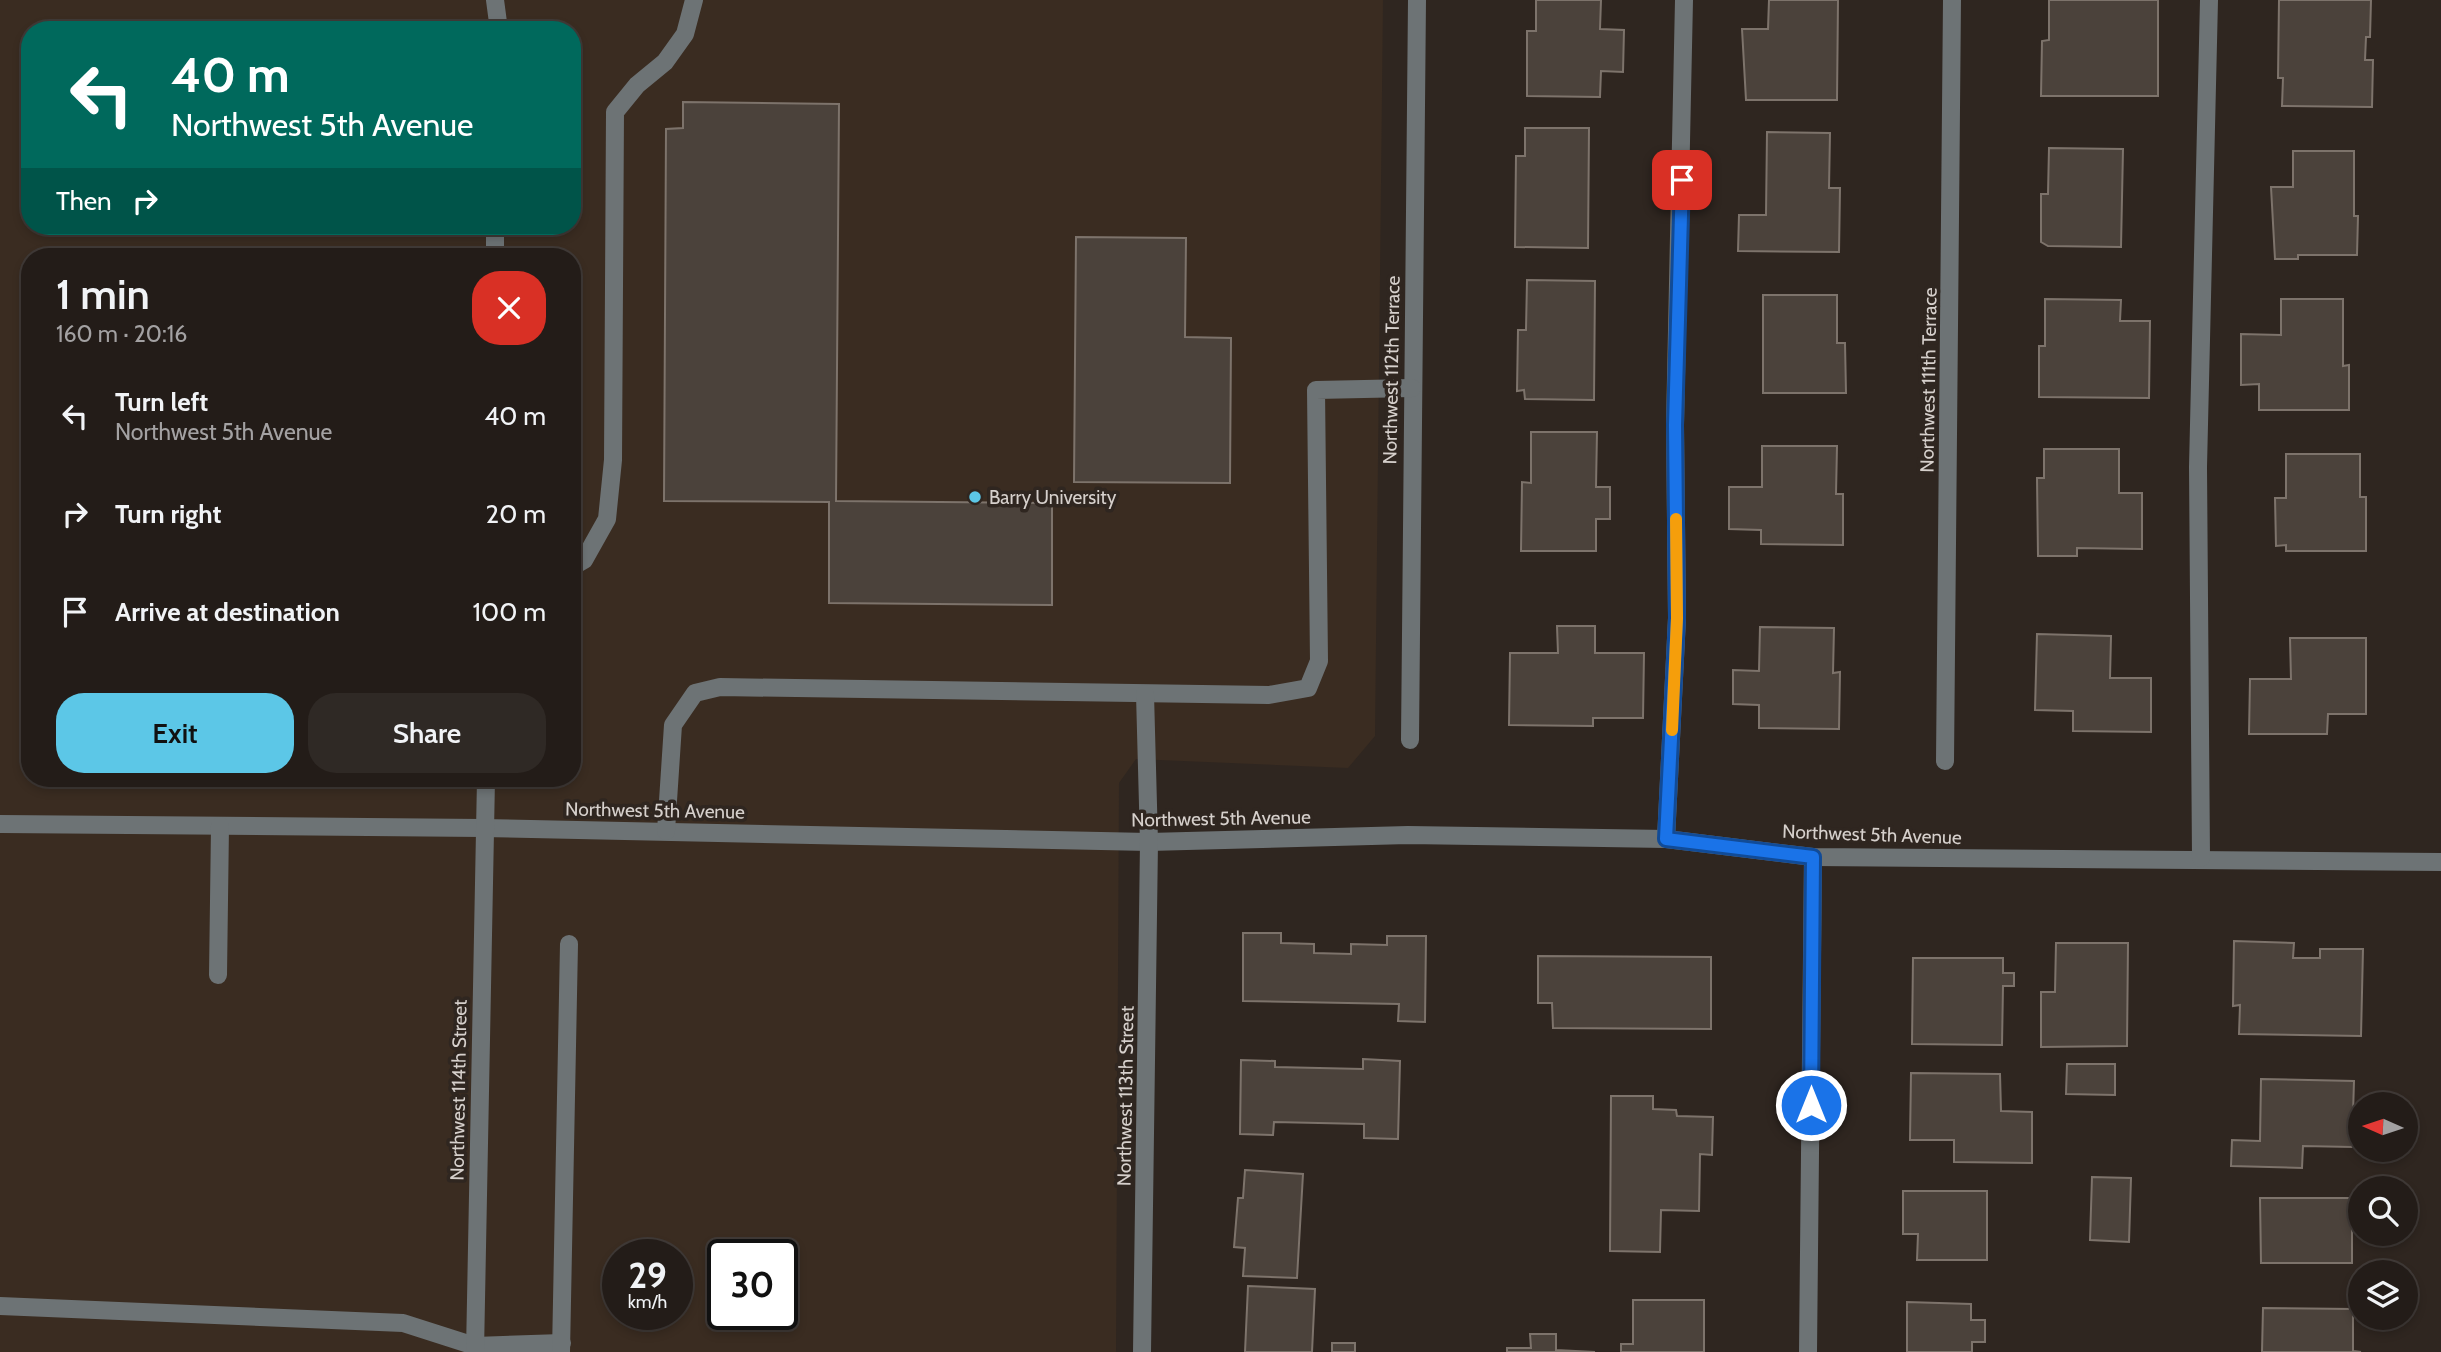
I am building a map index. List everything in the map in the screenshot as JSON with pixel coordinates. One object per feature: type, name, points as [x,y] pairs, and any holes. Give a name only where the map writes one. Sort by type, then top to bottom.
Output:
[{"type":"street","points":[[495,0],[498,21]]},
{"type":"street","points":[[581,562],[607,519],[613,460],[615,112],[637,85],[665,62],[685,34],[694,0]]},
{"type":"street","name":"Northwest 112th Terrace","points":[[1409,740],[1417,0]]},
{"type":"street","points":[[1666,839],[1677,618],[1675,425],[1684,0]]},
{"type":"street","name":"Northwest 111th Terrace","points":[[1945,761],[1952,0]]},
{"type":"street","points":[[2201,858],[2198,467],[2209,0]]},
{"type":"street","points":[[666,831],[673,725],[695,692],[720,687],[1269,695],[1308,688],[1319,661],[1316,390],[1412,388]]},
{"type":"street","name":"Northwest 113th Street","points":[[1142,1352],[1149,842],[1145,694]]},
{"type":"street","name":"Northwest 114th Street","points":[[475,1349],[482,828],[485,787]]},
{"type":"street","name":"Northwest 5th Avenue","points":[[0,824],[482,828],[1149,842],[1408,835],[1666,839],[1813,857],[2441,862]]},
{"type":"street","points":[[218,975],[220,826]]},
{"type":"street","points":[[1808,1352],[1813,857]]},
{"type":"street","points":[[0,1306],[403,1323],[475,1349],[561,1348],[569,944]]},
{"type":"shaded area","name":"Barry University","points":[[0,0],[1383,0],[1375,736],[1348,768],[1136,759],[1119,783],[1116,1352],[0,1352]]},
{"type":"building","points":[[1536,0],[1601,0],[1600,29],[1624,30],[1623,72],[1601,71],[1600,97],[1527,96],[1527,31],[1536,31]]},
{"type":"building","points":[[1769,0],[1838,0],[1837,100],[1746,100],[1742,29],[1768,29]]},
{"type":"building","points":[[2049,0],[2158,0],[2158,96],[2041,96],[2042,41],[2049,40]]},
{"type":"building","points":[[2279,0],[2371,0],[2370,37],[2366,37],[2365,60],[2373,60],[2372,107],[2282,106],[2283,78],[2278,78]]},
{"type":"building","points":[[683,102],[839,104],[836,501],[1052,503],[1052,605],[829,603],[829,502],[664,501],[666,129],[683,128]]},
{"type":"building","points":[[1525,128],[1589,128],[1588,248],[1515,247],[1516,156],[1525,156]]},
{"type":"building","points":[[1767,132],[1830,133],[1829,188],[1840,188],[1839,252],[1738,251],[1739,215],[1766,215]]},
{"type":"building","points":[[2049,148],[2123,149],[2121,247],[2048,246],[2041,242],[2041,194],[2048,194]]},
{"type":"building","points":[[2293,151],[2354,151],[2354,216],[2358,216],[2357,255],[2298,255],[2298,259],[2275,259],[2271,187],[2293,187]]},
{"type":"building","points":[[1076,237],[1186,238],[1185,337],[1231,338],[1230,483],[1074,482]]},
{"type":"building","points":[[1527,280],[1595,281],[1594,400],[1525,399],[1524,390],[1517,391],[1518,330],[1526,330]]},
{"type":"building","points":[[1763,295],[1837,295],[1837,343],[1845,343],[1846,393],[1763,393]]},
{"type":"building","points":[[2045,299],[2121,300],[2120,321],[2150,321],[2149,398],[2039,397],[2039,346],[2045,346]]},
{"type":"building","points":[[2281,299],[2343,299],[2343,366],[2349,365],[2349,410],[2259,410],[2259,384],[2241,385],[2241,334],[2281,335]]},
{"type":"building","points":[[1531,432],[1597,432],[1596,487],[1610,487],[1610,519],[1596,519],[1596,551],[1521,551],[1522,482],[1531,483]]},
{"type":"building","points":[[1762,446],[1837,446],[1836,494],[1843,494],[1843,545],[1761,544],[1761,530],[1729,529],[1729,487],[1762,487]]},
{"type":"building","points":[[2044,449],[2119,449],[2119,493],[2142,493],[2142,549],[2077,548],[2077,556],[2038,556],[2037,478],[2044,478]]},
{"type":"building","points":[[2286,454],[2360,454],[2360,497],[2366,497],[2366,551],[2286,551],[2286,545],[2276,546],[2275,498],[2286,498]]},
{"type":"building","points":[[1557,626],[1595,626],[1595,653],[1644,653],[1643,718],[1593,718],[1593,726],[1509,725],[1510,653],[1558,653]]},
{"type":"building","points":[[1760,627],[1834,628],[1833,673],[1840,672],[1839,729],[1759,728],[1759,705],[1733,704],[1733,670],[1759,671]]},
{"type":"building","points":[[2037,634],[2111,636],[2110,678],[2151,678],[2151,732],[2073,731],[2073,711],[2035,710]]},
{"type":"building","points":[[2290,638],[2366,638],[2366,714],[2328,714],[2327,734],[2249,734],[2250,679],[2291,679]]},
{"type":"building","points":[[1243,933],[1281,933],[1281,943],[1314,944],[1314,953],[1351,954],[1351,944],[1387,945],[1387,936],[1426,936],[1425,1022],[1398,1021],[1399,1004],[1243,1001]]},
{"type":"building","points":[[2234,941],[2294,943],[2293,958],[2320,958],[2320,949],[2363,949],[2361,1036],[2239,1034],[2240,1005],[2233,1006]]},
{"type":"building","points":[[2056,943],[2128,943],[2127,1046],[2041,1047],[2041,992],[2055,992]]},
{"type":"building","points":[[1538,956],[1711,957],[1711,1029],[1553,1028],[1552,1003],[1538,1003]]},
{"type":"building","points":[[1913,958],[2003,958],[2003,973],[2014,973],[2014,986],[2003,986],[2002,1045],[1912,1044]]},
{"type":"building","points":[[1363,1059],[1400,1061],[1398,1139],[1364,1138],[1364,1124],[1274,1122],[1273,1135],[1240,1134],[1241,1060],[1275,1061],[1275,1067],[1363,1069]]},
{"type":"building","points":[[2067,1064],[2115,1064],[2115,1095],[2066,1094]]},
{"type":"building","points":[[1911,1073],[2000,1074],[2001,1111],[2032,1112],[2032,1163],[1954,1162],[1954,1140],[1910,1140]]},
{"type":"building","points":[[2261,1079],[2354,1081],[2354,1092],[2348,1092],[2348,1147],[2303,1146],[2302,1168],[2231,1166],[2232,1140],[2260,1141]]},
{"type":"building","points":[[1611,1096],[1653,1096],[1653,1109],[1676,1110],[1677,1116],[1713,1117],[1712,1155],[1700,1154],[1699,1211],[1661,1210],[1660,1252],[1610,1251]]},
{"type":"building","points":[[1245,1170],[1303,1174],[1297,1278],[1243,1276],[1245,1248],[1234,1247],[1238,1198],[1243,1198]]},
{"type":"building","points":[[2092,1177],[2131,1178],[2129,1242],[2090,1240]]},
{"type":"building","points":[[1903,1191],[1987,1191],[1987,1260],[1917,1260],[1918,1234],[1903,1234]]},
{"type":"building","points":[[2260,1198],[2348,1198],[2348,1246],[2352,1246],[2352,1260],[2348,1260],[2348,1263],[2261,1263]]},
{"type":"building","points":[[1248,1286],[1315,1289],[1312,1352],[1245,1352]]},
{"type":"building","points":[[1633,1300],[1704,1300],[1704,1352],[1621,1352],[1621,1344],[1633,1344]]},
{"type":"building","points":[[1907,1302],[1971,1304],[1971,1320],[1985,1320],[1985,1342],[1972,1342],[1972,1352],[1907,1352]]},
{"type":"building","points":[[2263,1308],[2348,1309],[2348,1330],[2353,1330],[2353,1351],[2361,1352],[2262,1352]]},
{"type":"building","points":[[1530,1334],[1556,1334],[1556,1350],[1595,1352],[1507,1352],[1507,1348],[1531,1348]]},
{"type":"building","points":[[1332,1343],[1355,1343],[1355,1352],[1332,1352]]},
{"type":"slow traffic","points":[[1672,730],[1677,618],[1676,519]]},
{"type":"place","name":"Barry University","points":[[975,497]]},
{"type":"route","points":[[1682,180],[1675,425],[1677,618],[1666,839],[1813,857],[1811,1105]]}]
